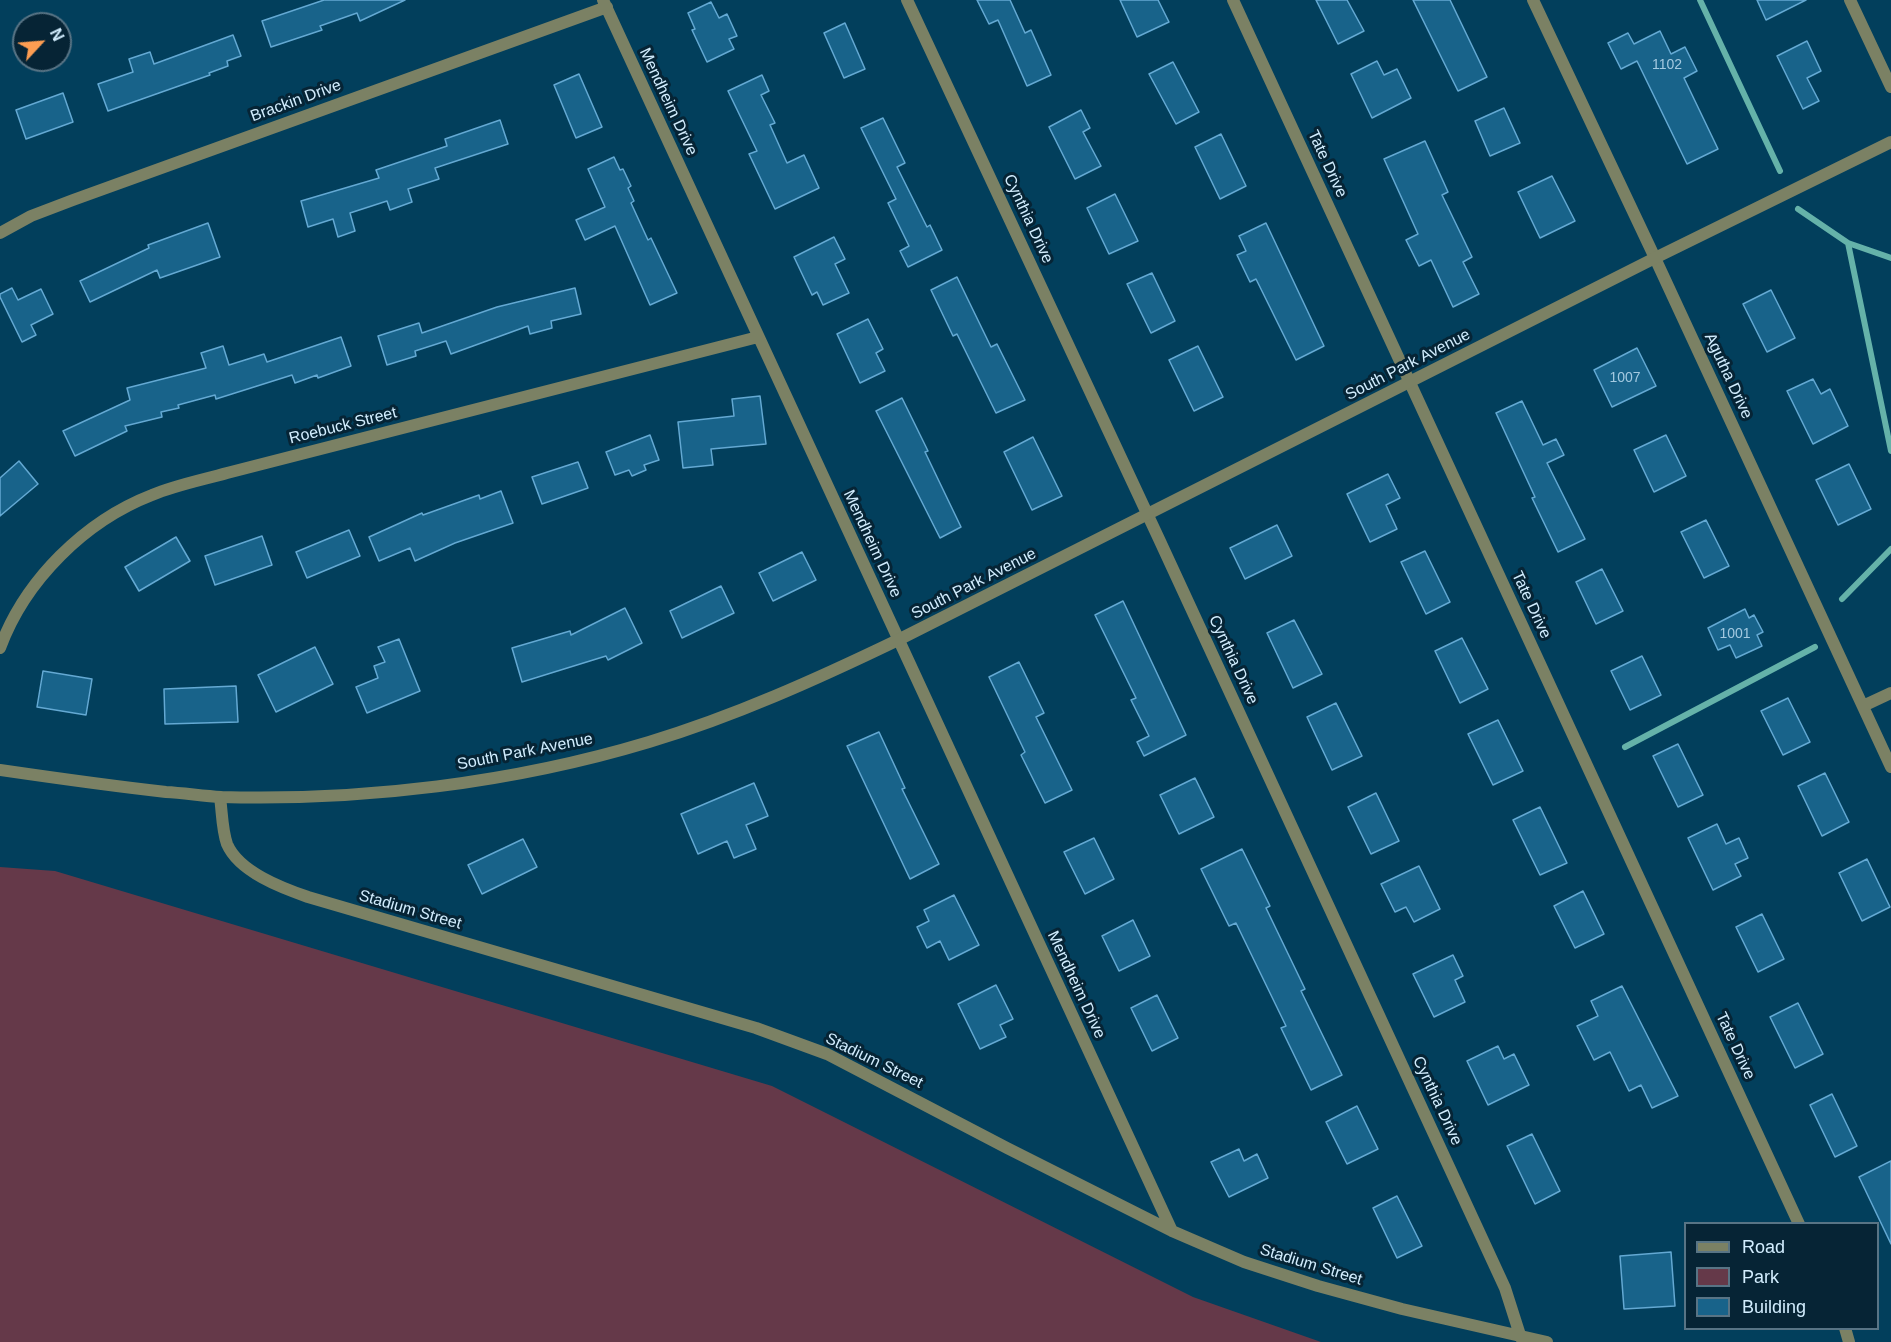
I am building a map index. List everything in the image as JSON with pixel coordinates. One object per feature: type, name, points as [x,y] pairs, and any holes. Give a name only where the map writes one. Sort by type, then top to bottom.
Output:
[{"type":"street","name":"Cynthia Drive","points":[[907,0],[1505,1288],[1521,1338]]},
{"type":"street","name":"Tate Drive","points":[[1233,0],[1798,1222]]},
{"type":"street","name":"Agutha Drive","points":[[1533,0],[1656,258],[1891,767]]},
{"type":"street","points":[[1850,0],[1891,87]]},
{"type":"street","name":"Brackin Drive","points":[[0,233],[31,216],[73,200],[605,4]]},
{"type":"street","name":"Mendheim Drive","points":[[605,4],[1172,1231]]},
{"type":"street","name":"South Park Avenue","points":[[0,770],[148,790],[220,797],[299,796],[436,787],[506,775],[648,742],[742,710],[842,668],[1891,142]]},
{"type":"street","name":"Roebuck Street","points":[[0,648],[19,609],[37,582],[58,559],[100,523],[152,495],[239,470],[758,338]]},
{"type":"street","points":[[1863,706],[1891,693]]},
{"type":"street","name":"Stadium Street","points":[[220,797],[227,843],[234,854],[260,876],[278,886],[308,897],[756,1028],[827,1054],[1172,1231],[1244,1262],[1318,1286],[1402,1309],[1521,1338],[1547,1342]]},
{"type":"green space","points":[[0,867],[55,871],[772,1086],[1193,1297],[1321,1342],[0,1342]]},
{"type":"building","points":[[324,0],[405,0],[360,21],[357,13],[320,26],[322,30],[271,47],[262,21]]},
{"type":"building","points":[[977,0],[1010,0],[1025,33],[1031,30],[1051,75],[1027,86],[998,20],[989,24]]},
{"type":"building","points":[[1120,0],[1158,0],[1169,22],[1137,37]]},
{"type":"building","points":[[1316,0],[1347,0],[1364,31],[1338,44]]},
{"type":"building","points":[[1413,0],[1450,0],[1487,77],[1458,91]]},
{"type":"building","points":[[1757,0],[1806,0],[1766,20]]},
{"type":"building","points":[[711,2],[719,18],[727,14],[737,36],[729,39],[734,49],[707,62],[692,30],[695,29],[688,13]]},
{"type":"building","points":[[845,23],[865,69],[844,78],[824,33]]},
{"type":"building","points":[[1660,31],[1671,54],[1685,47],[1697,71],[1684,78],[1718,149],[1687,164],[1637,61],[1621,69],[1608,43],[1628,33],[1634,44]]},
{"type":"building","points":[[233,35],[241,56],[227,61],[228,66],[209,73],[210,75],[108,111],[98,84],[133,72],[129,59],[150,52],[154,64]]},
{"type":"building","points":[[1807,41],[1821,71],[1807,78],[1819,101],[1803,109],[1777,56]]},
{"type":"building","points":[[1377,61],[1384,75],[1397,69],[1411,98],[1372,118],[1351,74]]},
{"type":"building","points":[[1173,62],[1199,112],[1176,124],[1149,74]]},
{"type":"building","points":[[579,74],[602,127],[576,138],[554,85]]},
{"type":"building","points":[[762,75],[769,91],[761,95],[775,123],[770,125],[787,163],[804,155],[819,188],[775,209],[749,154],[757,151],[728,91]]},
{"type":"building","points":[[63,93],[73,122],[26,139],[16,110]]},
{"type":"building","points":[[1504,108],[1520,143],[1490,156],[1475,121]]},
{"type":"building","points":[[1081,110],[1090,128],[1083,132],[1101,166],[1075,179],[1049,127]]},
{"type":"building","points":[[883,118],[905,163],[897,167],[927,227],[930,225],[942,250],[908,267],[900,251],[909,246],[888,203],[896,199],[861,128]]},
{"type":"building","points":[[500,120],[508,144],[435,168],[439,179],[408,189],[412,202],[390,210],[387,201],[350,213],[355,231],[338,237],[333,219],[308,227],[301,201],[379,178],[376,170],[447,146],[445,139]]},
{"type":"building","points":[[1221,134],[1246,186],[1220,199],[1195,147]]},
{"type":"building","points":[[1425,141],[1448,192],[1442,195],[1472,257],[1463,262],[1479,294],[1453,307],[1431,260],[1419,266],[1406,240],[1418,234],[1384,159]]},
{"type":"building","points":[[614,157],[631,186],[628,188],[634,201],[631,203],[648,240],[651,238],[677,293],[650,305],[615,226],[585,240],[576,220],[605,207],[588,169]]},
{"type":"building","points":[[1552,176],[1575,221],[1540,238],[1518,192]]},
{"type":"building","points":[[1115,194],[1138,241],[1109,254],[1087,208]]},
{"type":"building","points":[[208,223],[220,257],[160,278],[157,270],[90,302],[80,281],[149,248],[148,245]]},
{"type":"building","points":[[1266,223],[1324,346],[1296,360],[1256,279],[1250,282],[1237,255],[1246,251],[1239,236]]},
{"type":"building","points":[[834,237],[845,259],[835,264],[849,293],[823,305],[817,292],[812,295],[794,257]]},
{"type":"building","points":[[1152,273],[1175,321],[1151,333],[1127,284]]},
{"type":"building","points":[[957,277],[991,347],[997,344],[1025,400],[996,413],[957,334],[953,336],[931,290]]},
{"type":"building","points":[[12,288],[18,300],[41,289],[53,314],[31,325],[36,335],[22,342],[0,297],[0,294]]},
{"type":"building","points":[[575,288],[581,314],[551,321],[552,328],[530,334],[528,326],[451,354],[446,341],[415,351],[416,356],[387,365],[378,336],[419,323],[422,333],[497,307]]},
{"type":"building","points":[[1771,290],[1795,338],[1767,352],[1743,304]]},
{"type":"building","points":[[868,319],[883,349],[876,353],[885,371],[860,383],[837,334]]},
{"type":"building","points":[[341,337],[351,366],[318,378],[317,375],[295,383],[292,375],[216,399],[215,395],[178,405],[179,408],[161,412],[162,417],[125,426],[127,431],[75,456],[63,431],[130,400],[127,388],[206,368],[201,353],[223,346],[229,365],[264,354],[267,362]]},
{"type":"building","points":[[1198,346],[1223,397],[1194,411],[1169,360]]},
{"type":"building","points":[[1637,348],[1656,386],[1612,407],[1594,370]]},
{"type":"building","points":[[1813,379],[1821,394],[1830,389],[1848,426],[1813,444],[1787,391]]},
{"type":"building","points":[[760,396],[766,444],[711,449],[713,465],[683,468],[678,422],[734,416],[732,399]]},
{"type":"building","points":[[902,398],[961,527],[940,538],[876,411]]},
{"type":"building","points":[[1522,401],[1543,445],[1556,439],[1564,455],[1547,463],[1585,539],[1558,552],[1496,413]]},
{"type":"building","points":[[650,435],[659,460],[644,465],[646,470],[632,476],[629,470],[615,475],[606,452]]},
{"type":"building","points":[[1666,435],[1686,476],[1654,492],[1634,450]]},
{"type":"building","points":[[1033,437],[1062,496],[1032,510],[1004,452]]},
{"type":"building","points":[[19,461],[38,484],[0,516],[0,478]]},
{"type":"building","points":[[578,462],[588,488],[542,504],[532,477]]},
{"type":"building","points":[[1849,464],[1871,509],[1838,525],[1816,480]]},
{"type":"building","points":[[1388,474],[1400,498],[1386,505],[1397,529],[1370,542],[1347,494]]},
{"type":"building","points":[[501,491],[513,523],[455,543],[415,561],[410,548],[379,561],[369,537],[422,513],[423,515],[479,495],[480,499]]},
{"type":"building","points":[[1706,520],[1729,566],[1704,578],[1681,532]]},
{"type":"building","points":[[1277,525],[1292,556],[1245,579],[1230,548]]},
{"type":"building","points":[[349,530],[360,556],[307,578],[296,552]]},
{"type":"building","points":[[262,536],[272,565],[215,585],[205,556]]},
{"type":"building","points":[[176,537],[190,561],[139,591],[125,567]]},
{"type":"building","points":[[1425,551],[1450,602],[1426,614],[1401,562]]},
{"type":"building","points":[[802,552],[816,580],[773,601],[759,573]]},
{"type":"building","points":[[1602,569],[1623,611],[1596,624],[1576,582]]},
{"type":"building","points":[[721,586],[734,613],[682,638],[670,611]]},
{"type":"building","points":[[1123,601],[1186,735],[1144,756],[1137,742],[1149,736],[1131,700],[1136,698],[1095,615]]},
{"type":"building","points":[[625,608],[642,643],[608,660],[606,656],[522,682],[512,648],[570,631],[571,635]]},
{"type":"building","points":[[1745,609],[1749,618],[1754,615],[1763,632],[1757,635],[1762,646],[1736,658],[1730,645],[1718,650],[1708,628]]},
{"type":"building","points":[[1294,620],[1322,674],[1293,688],[1267,633]]},
{"type":"building","points":[[1462,638],[1488,689],[1460,703],[1435,651]]},
{"type":"building","points":[[399,639],[420,691],[367,713],[356,687],[378,678],[374,666],[385,662],[378,647]]},
{"type":"building","points":[[315,647],[333,684],[276,712],[258,675]]},
{"type":"building","points":[[1642,656],[1661,695],[1630,710],[1611,671]]},
{"type":"building","points":[[1019,662],[1044,713],[1036,717],[1072,790],[1045,803],[1021,755],[1025,752],[989,677]]},
{"type":"building","points":[[43,671],[92,679],[86,715],[37,707]]},
{"type":"building","points":[[236,686],[238,722],[165,724],[164,689]]},
{"type":"building","points":[[1788,698],[1810,742],[1783,755],[1761,711]]},
{"type":"building","points":[[1336,703],[1362,756],[1332,770],[1307,717]]},
{"type":"building","points":[[1498,720],[1523,771],[1493,785],[1468,734]]},
{"type":"building","points":[[879,732],[905,788],[902,789],[939,864],[910,879],[847,746]]},
{"type":"building","points":[[1678,744],[1703,795],[1678,807],[1653,756]]},
{"type":"building","points":[[1825,773],[1849,822],[1822,836],[1798,786]]},
{"type":"building","points":[[1195,778],[1214,817],[1179,834],[1160,795]]},
{"type":"building","points":[[754,783],[768,816],[746,825],[756,849],[734,858],[727,841],[698,854],[681,814]]},
{"type":"building","points":[[1376,793],[1399,841],[1371,854],[1348,807]]},
{"type":"building","points":[[1540,807],[1567,863],[1540,875],[1513,820]]},
{"type":"building","points":[[1717,824],[1726,844],[1739,838],[1748,858],[1735,864],[1741,876],[1713,890],[1688,838]]},
{"type":"building","points":[[1094,838],[1114,879],[1085,894],[1064,852]]},
{"type":"building","points":[[523,839],[537,867],[482,894],[468,865]]},
{"type":"building","points":[[1242,849],[1270,906],[1266,908],[1305,989],[1301,991],[1342,1075],[1311,1090],[1281,1028],[1286,1026],[1236,923],[1229,926],[1201,869]]},
{"type":"building","points":[[1867,859],[1890,907],[1862,921],[1839,873]]},
{"type":"building","points":[[1419,866],[1440,909],[1414,922],[1406,907],[1395,912],[1381,884]]},
{"type":"building","points":[[1583,891],[1604,934],[1575,948],[1554,906]]},
{"type":"building","points":[[954,895],[979,945],[949,960],[940,941],[927,948],[917,927],[929,921],[924,910]]},
{"type":"building","points":[[1762,914],[1784,959],[1758,972],[1736,927]]},
{"type":"building","points":[[1133,920],[1150,956],[1119,971],[1102,936]]},
{"type":"building","points":[[1453,955],[1463,976],[1455,980],[1465,1002],[1434,1017],[1413,974]]},
{"type":"building","points":[[996,985],[1013,1019],[1000,1025],[1006,1037],[980,1049],[958,1004]]},
{"type":"building","points":[[1622,986],[1678,1096],[1652,1108],[1641,1085],[1629,1091],[1610,1052],[1594,1060],[1577,1026],[1598,1016],[1591,1001]]},
{"type":"building","points":[[1157,995],[1178,1038],[1152,1051],[1131,1008]]},
{"type":"building","points":[[1798,1003],[1823,1054],[1795,1068],[1770,1017]]},
{"type":"building","points":[[1498,1046],[1504,1059],[1514,1054],[1529,1085],[1488,1105],[1467,1061]]},
{"type":"building","points":[[1832,1094],[1857,1146],[1835,1157],[1810,1105]]},
{"type":"building","points":[[1357,1106],[1378,1149],[1347,1164],[1326,1122]]},
{"type":"building","points":[[1532,1134],[1560,1191],[1535,1204],[1507,1146]]},
{"type":"building","points":[[1239,1149],[1244,1161],[1257,1154],[1268,1178],[1229,1197],[1211,1162]]},
{"type":"building","points":[[1891,1161],[1891,1244],[1859,1177]]},
{"type":"building","points":[[1397,1196],[1422,1246],[1397,1258],[1373,1208]]},
{"type":"building","points":[[1671,1252],[1675,1306],[1624,1309],[1620,1256]]},
{"type":"waterway","points":[[1700,0],[1780,171]]},
{"type":"waterway","points":[[1798,209],[1848,243],[1891,258]]},
{"type":"waterway","points":[[1848,243],[1891,451]]},
{"type":"waterway","points":[[1842,599],[1891,549]]},
{"type":"waterway","points":[[1625,747],[1815,647]]}]
